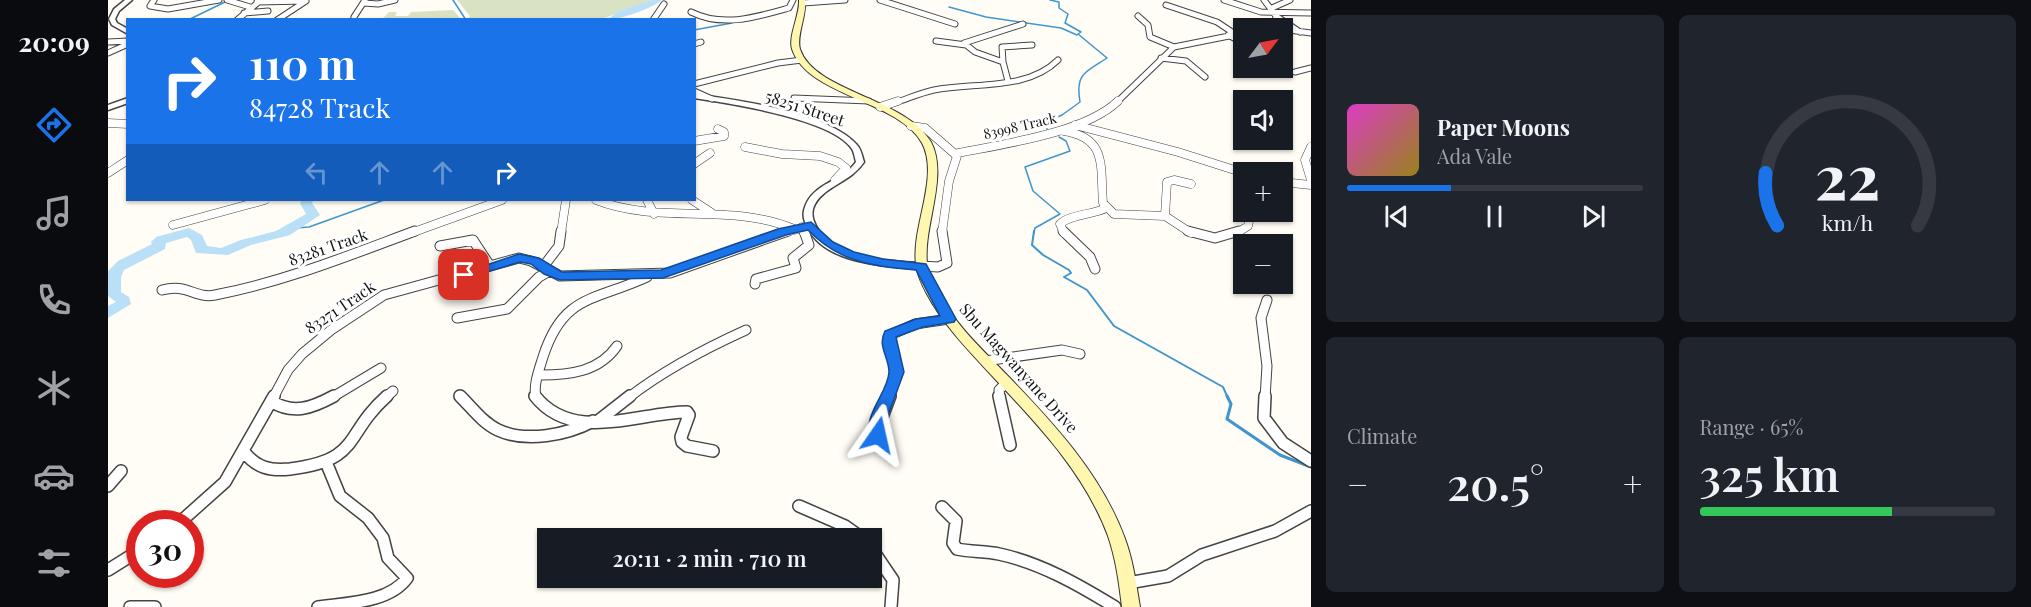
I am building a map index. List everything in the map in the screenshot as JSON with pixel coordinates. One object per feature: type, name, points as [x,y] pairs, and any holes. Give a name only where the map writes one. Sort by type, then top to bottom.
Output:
[{"type":"main road","points":[[802,2],[795,43],[802,60]]},
{"type":"main road","name":"Sbu Magwanyane Drive","points":[[802,60],[819,75],[912,126],[926,142],[932,160],[920,246],[921,266],[933,294],[949,319],[1072,455],[1093,486],[1114,528],[1128,583],[1131,607]]},
{"type":"street","points":[[126,31],[114,24],[112,19],[116,9],[129,0]]},
{"type":"street","points":[[163,0],[153,0],[150,6],[163,9],[219,0]]},
{"type":"street","points":[[227,0],[250,7]]},
{"type":"street","points":[[354,17],[364,2],[376,5],[395,0]]},
{"type":"street","points":[[691,12],[705,18],[749,21],[789,8],[793,0]]},
{"type":"street","points":[[802,2],[845,0]]},
{"type":"street","points":[[880,0],[955,24]]},
{"type":"street","points":[[1224,0],[1248,9],[1274,13],[1311,13]]},
{"type":"street","points":[[1264,0],[1274,13],[1300,32]]},
{"type":"street","points":[[1274,13],[1290,0]]},
{"type":"street","points":[[239,18],[259,1],[306,1]]},
{"type":"street","points":[[280,18],[306,1]]},
{"type":"street","points":[[654,18],[664,4]]},
{"type":"street","points":[[1167,5],[1217,22],[1232,35]]},
{"type":"street","points":[[243,13],[268,11]]},
{"type":"street","points":[[1274,13],[1275,18]]},
{"type":"street","points":[[1138,16],[1148,25],[1150,37],[1174,47]]},
{"type":"street","points":[[966,45],[967,40],[1023,24]]},
{"type":"street","points":[[1293,31],[1311,33]]},
{"type":"street","name":"83998 Track","points":[[955,156],[968,150],[1039,137],[1075,125],[1113,106],[1174,47],[1232,35]]},
{"type":"street","points":[[936,41],[966,45],[975,52],[1003,62]]},
{"type":"street","points":[[108,42],[126,43]]},
{"type":"street","points":[[108,53],[126,44]]},
{"type":"street","points":[[1008,81],[1002,47],[1032,45]]},
{"type":"street","points":[[1161,58],[1177,58],[1195,64],[1205,77]]},
{"type":"street","points":[[696,84],[778,63],[802,60]]},
{"type":"street","points":[[880,107],[934,90],[987,87],[1048,70],[1058,60]]},
{"type":"street","points":[[1295,72],[1311,68]]},
{"type":"street","name":"58251 Street","points":[[696,94],[780,113],[844,135],[856,146],[860,162],[853,172],[812,201],[802,227]]},
{"type":"street","points":[[794,98],[869,101]]},
{"type":"street","points":[[108,108],[126,101]]},
{"type":"street","points":[[108,123],[126,124]]},
{"type":"street","points":[[1075,125],[1172,150],[1233,169]]},
{"type":"street","points":[[599,201],[627,211],[654,214],[712,213],[765,219],[802,227],[850,255],[883,263],[938,267],[947,263],[942,236],[955,156],[925,128],[912,126]]},
{"type":"street","points":[[696,141],[724,136],[724,132],[718,129]]},
{"type":"street","points":[[1058,131],[1078,133],[1090,139],[1102,165],[1102,194],[1106,208],[1120,216],[1165,216],[1191,233],[1221,240],[1248,226],[1249,222]]},
{"type":"street","points":[[746,147],[757,147],[775,153],[814,154],[842,164],[845,172],[831,182],[831,186]]},
{"type":"street","points":[[1293,182],[1311,182],[1305,159],[1311,147]]},
{"type":"street","points":[[696,163],[710,153]]},
{"type":"street","points":[[108,173],[126,161]]},
{"type":"street","points":[[1165,216],[1167,182],[1174,180],[1191,184]]},
{"type":"street","points":[[173,225],[261,201]]},
{"type":"street","name":"83281 Track","points":[[162,290],[183,285],[203,295],[212,296],[283,278],[499,201]]},
{"type":"street","points":[[457,318],[507,309],[539,277],[559,246],[566,201]]},
{"type":"street","points":[[648,201],[654,214]]},
{"type":"street","points":[[694,201],[712,213]]},
{"type":"street","points":[[1095,269],[1094,261],[1062,231],[1060,224],[1067,218],[1095,214],[1106,208]]},
{"type":"street","points":[[755,284],[758,278],[796,268],[793,258],[810,244],[802,227]]},
{"type":"street","name":"83271 Track","points":[[194,510],[215,492],[244,452],[274,405],[288,370],[302,354],[371,302],[390,293],[456,278],[519,258],[535,261],[545,269],[569,277],[649,275],[677,271],[802,227]]},
{"type":"street","points":[[440,246],[473,240],[490,266]]},
{"type":"street","points":[[649,275],[590,296],[568,309],[552,331],[543,355],[540,375],[534,392],[543,405],[562,416],[595,421],[633,421],[685,411],[689,415],[681,437],[682,442],[687,446],[712,451]]},
{"type":"street","points":[[1267,300],[1261,318],[1267,366],[1264,418],[1283,443],[1309,456]]},
{"type":"street","points":[[883,448],[878,435],[878,421],[895,381],[897,369],[888,342],[890,335],[921,322],[949,319]]},
{"type":"street","points":[[460,396],[488,424],[504,433],[524,435],[580,428],[595,421],[651,380],[710,346],[746,330]]},
{"type":"street","points":[[540,375],[558,375],[594,368],[609,360],[617,346]]},
{"type":"street","points":[[986,361],[1019,353],[1033,354],[1065,349],[1080,354]]},
{"type":"street","points":[[274,405],[291,411],[316,405],[381,368]]},
{"type":"street","points":[[1006,383],[999,390],[999,395],[1010,445]]},
{"type":"street","points":[[244,452],[257,466],[268,470],[326,462],[343,450],[379,402],[393,391]]},
{"type":"street","points":[[318,607],[384,595],[401,586],[407,578],[388,558],[383,538],[368,518],[340,496],[326,462]]},
{"type":"street","points":[[108,486],[121,471]]},
{"type":"street","points":[[799,506],[848,528]]},
{"type":"street","points":[[942,507],[956,521],[953,545],[957,549],[999,554],[1027,563],[1072,583],[1115,607]]},
{"type":"street","points":[[1128,583],[1161,579],[1202,555],[1287,526],[1311,511]]},
{"type":"street","points":[[108,570],[126,559]]},
{"type":"street","points":[[882,563],[894,580],[891,607]]},
{"type":"street","points":[[130,607],[155,607]]},
{"type":"green space","points":[[457,0],[652,0],[605,18],[469,18],[470,16]]},
{"type":"green space","points":[[453,10],[460,18],[383,18],[389,12],[397,12],[395,16],[408,16],[411,12]]},
{"type":"waterway","points":[[453,0],[465,18]]},
{"type":"waterway","points":[[614,18],[658,0]]},
{"type":"waterway","points":[[1047,129],[1045,122],[1062,115],[1080,102],[1079,85],[1084,74],[1107,58],[1078,34],[1081,32],[1065,23],[1068,14],[1059,8],[1059,2],[1050,0]]},
{"type":"waterway","points":[[192,18],[225,2]]},
{"type":"waterway","points":[[949,7],[986,17],[1061,28],[1077,35]]},
{"type":"waterway","points":[[696,30],[732,23]]},
{"type":"waterway","points":[[1034,233],[1035,228],[1060,214],[1033,191],[1025,167],[1070,151],[1066,141],[1059,137]]},
{"type":"waterway","points":[[108,313],[123,304],[124,300],[114,294],[115,271],[123,264],[160,246],[158,242],[161,240],[189,232],[197,238],[201,250],[223,252],[290,230],[313,215],[306,203],[307,201]]},
{"type":"waterway","points":[[295,228],[309,227],[381,201]]},
{"type":"waterway","points":[[1034,231],[1032,245],[1043,255],[1069,270],[1071,273],[1064,277],[1087,290],[1114,326],[1223,387],[1228,398]]},
{"type":"waterway","points":[[1228,398],[1231,404],[1227,419],[1280,455],[1311,467]]},
{"type":"route","points":[[464,275],[506,260],[519,258],[535,261],[555,275],[569,277],[663,274],[677,271],[794,228],[811,226],[815,233],[829,244],[859,259],[921,266],[933,294],[949,319],[921,322],[892,332],[888,338],[897,369],[895,381],[878,421],[878,435]]}]
